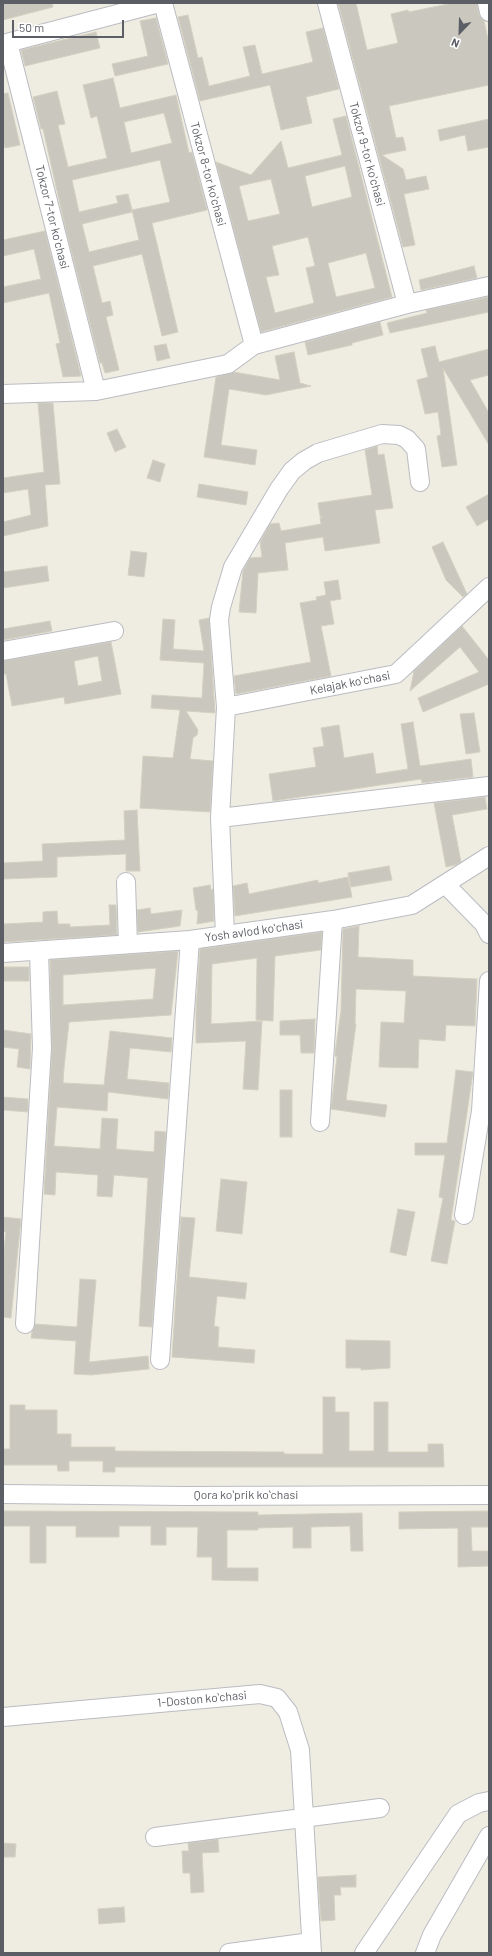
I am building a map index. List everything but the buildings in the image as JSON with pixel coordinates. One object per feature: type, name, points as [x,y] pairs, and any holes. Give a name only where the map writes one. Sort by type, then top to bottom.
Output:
[{"type":"street","points":[[6,44],[159,3]]},
{"type":"street","name":"Tokzor 8-tor koʻchasi","points":[[163,3],[254,346]]},
{"type":"street","name":"Tokzor 9-tor koʻchasi","points":[[327,3],[406,304]]},
{"type":"street","points":[[487,3],[489,12]]},
{"type":"street","name":"Tokzor 7-tor koʻchasi","points":[[6,44],[96,390]]},
{"type":"street","points":[[3,394],[96,390],[228,364],[254,346],[406,304],[489,286]]},
{"type":"street","points":[[225,935],[220,818],[226,707],[219,620],[224,596],[233,567],[241,551],[279,489],[292,471],[304,461],[318,453],[382,434],[398,435],[407,439],[416,449],[420,482]]},
{"type":"street","name":"Kelajak koʻchasi","points":[[226,707],[396,674],[489,587]]},
{"type":"street","points":[[3,651],[114,631]]},
{"type":"street","points":[[220,818],[489,786]]},
{"type":"street","name":"Yosh avlod koʻchasi","points":[[3,953],[190,940],[333,920],[412,905],[489,856]]},
{"type":"street","points":[[126,882],[128,944]]},
{"type":"street","points":[[445,884],[484,924],[489,934]]},
{"type":"street","points":[[320,1122],[333,920]]},
{"type":"street","points":[[160,1360],[190,940]]},
{"type":"street","points":[[25,1324],[42,1048],[39,951]]},
{"type":"street","points":[[464,1215],[481,1111],[489,981]]},
{"type":"street","name":"Qora koʻprik koʻchasi","points":[[3,1494],[186,1496],[489,1495]]},
{"type":"street","name":"1-Doston koʻchasi","points":[[3,1717],[260,1694],[278,1698],[288,1712],[300,1750],[312,1947],[229,1953]]},
{"type":"street","points":[[364,1953],[458,1814],[479,1803],[489,1801]]},
{"type":"street","points":[[155,1837],[380,1808]]},
{"type":"street","points":[[425,1953],[432,1935],[489,1836]]}]
